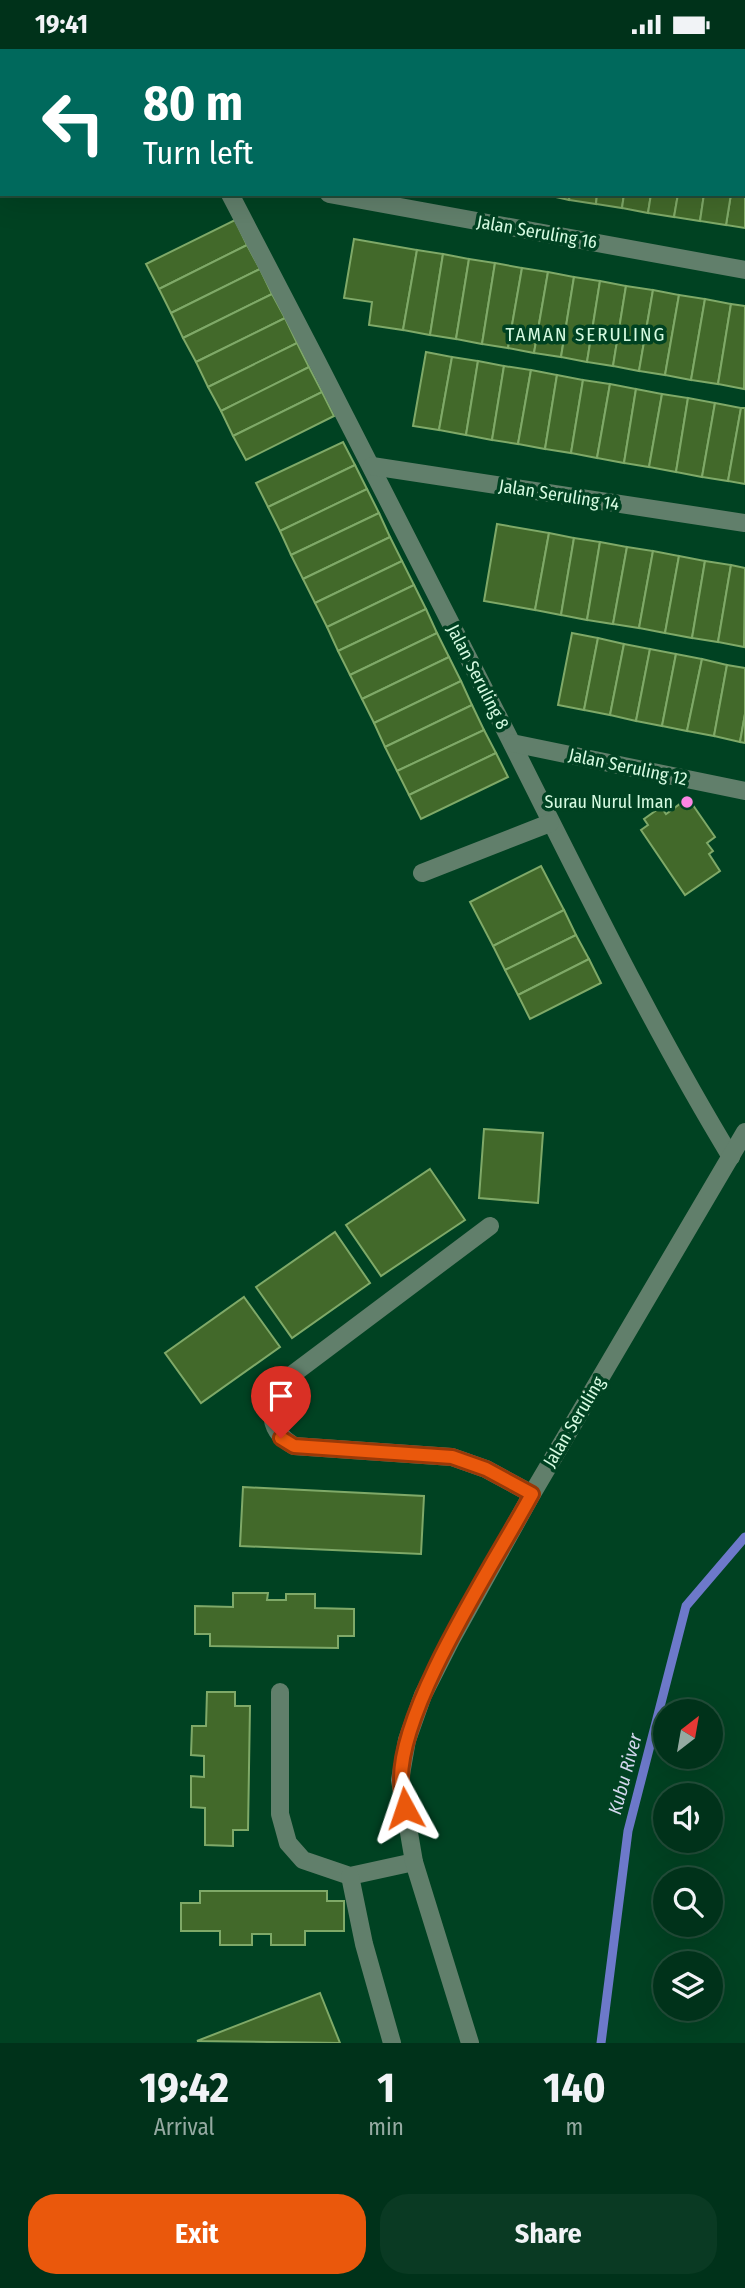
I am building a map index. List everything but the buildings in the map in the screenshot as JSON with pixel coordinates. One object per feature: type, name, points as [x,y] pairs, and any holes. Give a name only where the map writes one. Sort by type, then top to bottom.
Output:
[{"type":"street","name":"Jalan Seruling 8","points":[[231,196],[372,466],[550,823],[679,1070],[731,1157]]},
{"type":"street","name":"Jalan Seruling 16","points":[[340,196],[745,270]]},
{"type":"street","name":"Jalan Seruling 14","points":[[372,466],[745,523]]},
{"type":"street","name":"Jalan Seruling 12","points":[[512,743],[745,792]]},
{"type":"street","points":[[422,873],[550,823]]},
{"type":"street","name":"Jalan Seruling","points":[[470,2043],[414,1862],[400,1780],[407,1739],[423,1695],[451,1640],[532,1494],[745,1132]]},
{"type":"street","points":[[490,1226],[281,1383],[271,1402],[271,1420],[281,1438],[294,1446],[452,1457],[486,1469],[532,1494]]},
{"type":"street","points":[[280,1692],[280,1814],[288,1843],[303,1860],[350,1876],[414,1862]]},
{"type":"street","points":[[350,1876],[364,1944],[392,2043]]},
{"type":"waterway","name":"Kubu River","points":[[601,2043],[628,1831],[686,1606],[745,1537]]},
{"type":"place","name":"Surau Nurul Iman","points":[[687,802]]},
{"type":"district","name":"TAMAN SERULING","points":[[586,334]]},
{"type":"route","points":[[281,1438],[294,1446],[452,1457],[486,1469],[532,1494],[423,1695],[407,1739],[400,1780],[405,1808]]}]
